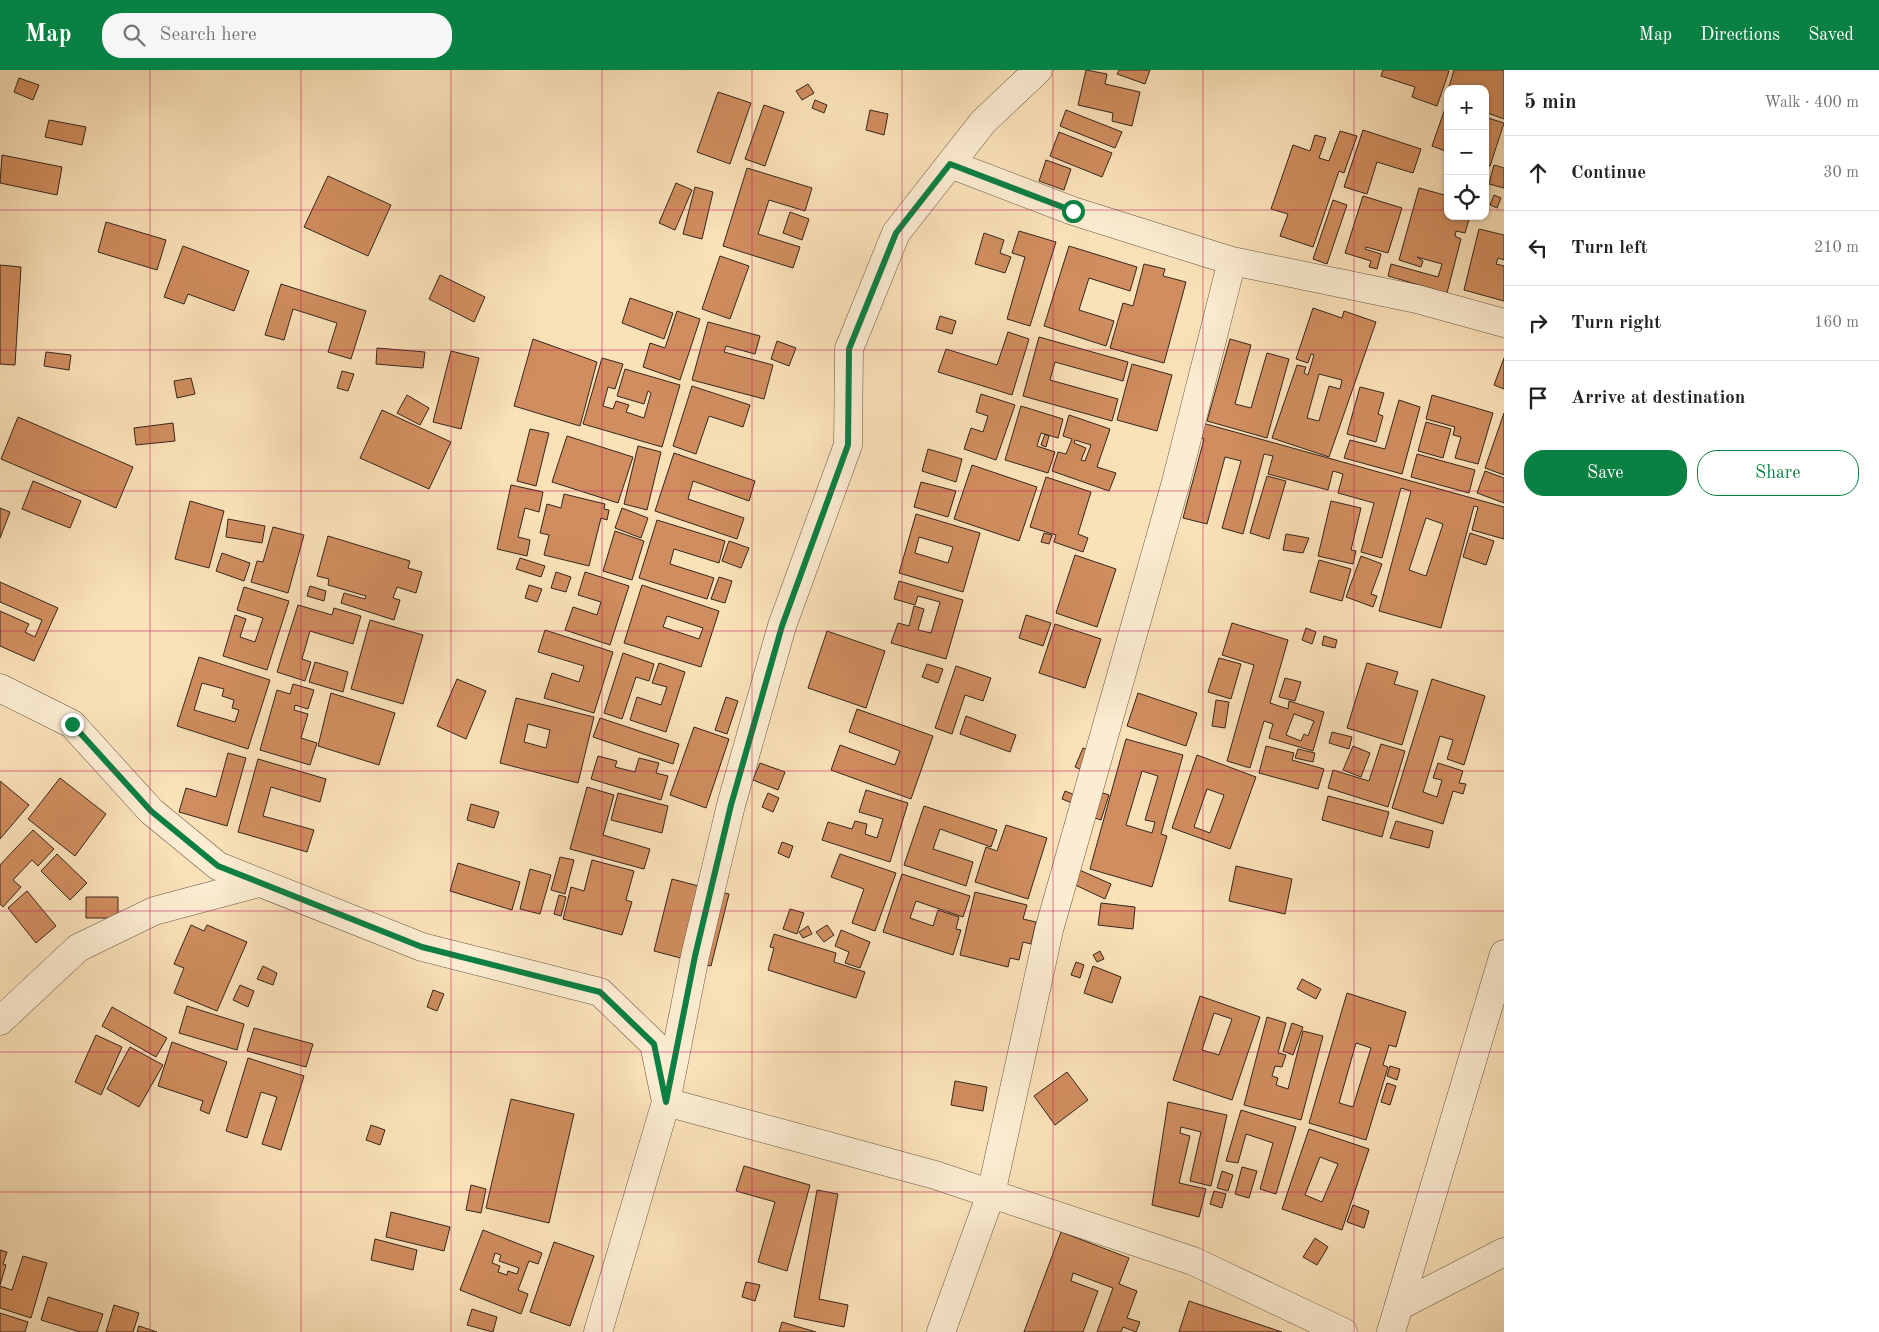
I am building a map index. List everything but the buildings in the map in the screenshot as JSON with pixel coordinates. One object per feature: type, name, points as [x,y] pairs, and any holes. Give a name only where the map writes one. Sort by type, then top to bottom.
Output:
[{"type":"street","points":[[598,1332],[666,1102],[695,956],[731,805],[782,626],[848,445],[849,349],[896,233],[984,122],[1038,70]]},
{"type":"street","points":[[950,164],[1073,211],[1232,261],[1417,299],[1504,323]]},
{"type":"street","points":[[941,1332],[991,1194],[1049,930],[1176,482],[1232,261]]},
{"type":"street","points":[[0,688],[72,724],[151,811],[218,866],[422,947],[600,992],[654,1044],[666,1102]]},
{"type":"street","points":[[0,1021],[78,948],[154,910],[259,883]]},
{"type":"street","points":[[1391,1332],[1504,954]]},
{"type":"street","points":[[666,1102],[935,1175],[1193,1261],[1343,1332]]},
{"type":"street","points":[[1399,1306],[1504,1252]]},
{"type":"route","points":[[72,724],[151,811],[218,866],[422,947],[600,992],[654,1044],[666,1102],[695,956],[731,805],[782,626],[848,445],[849,349],[896,233],[950,164],[1073,211]]}]
